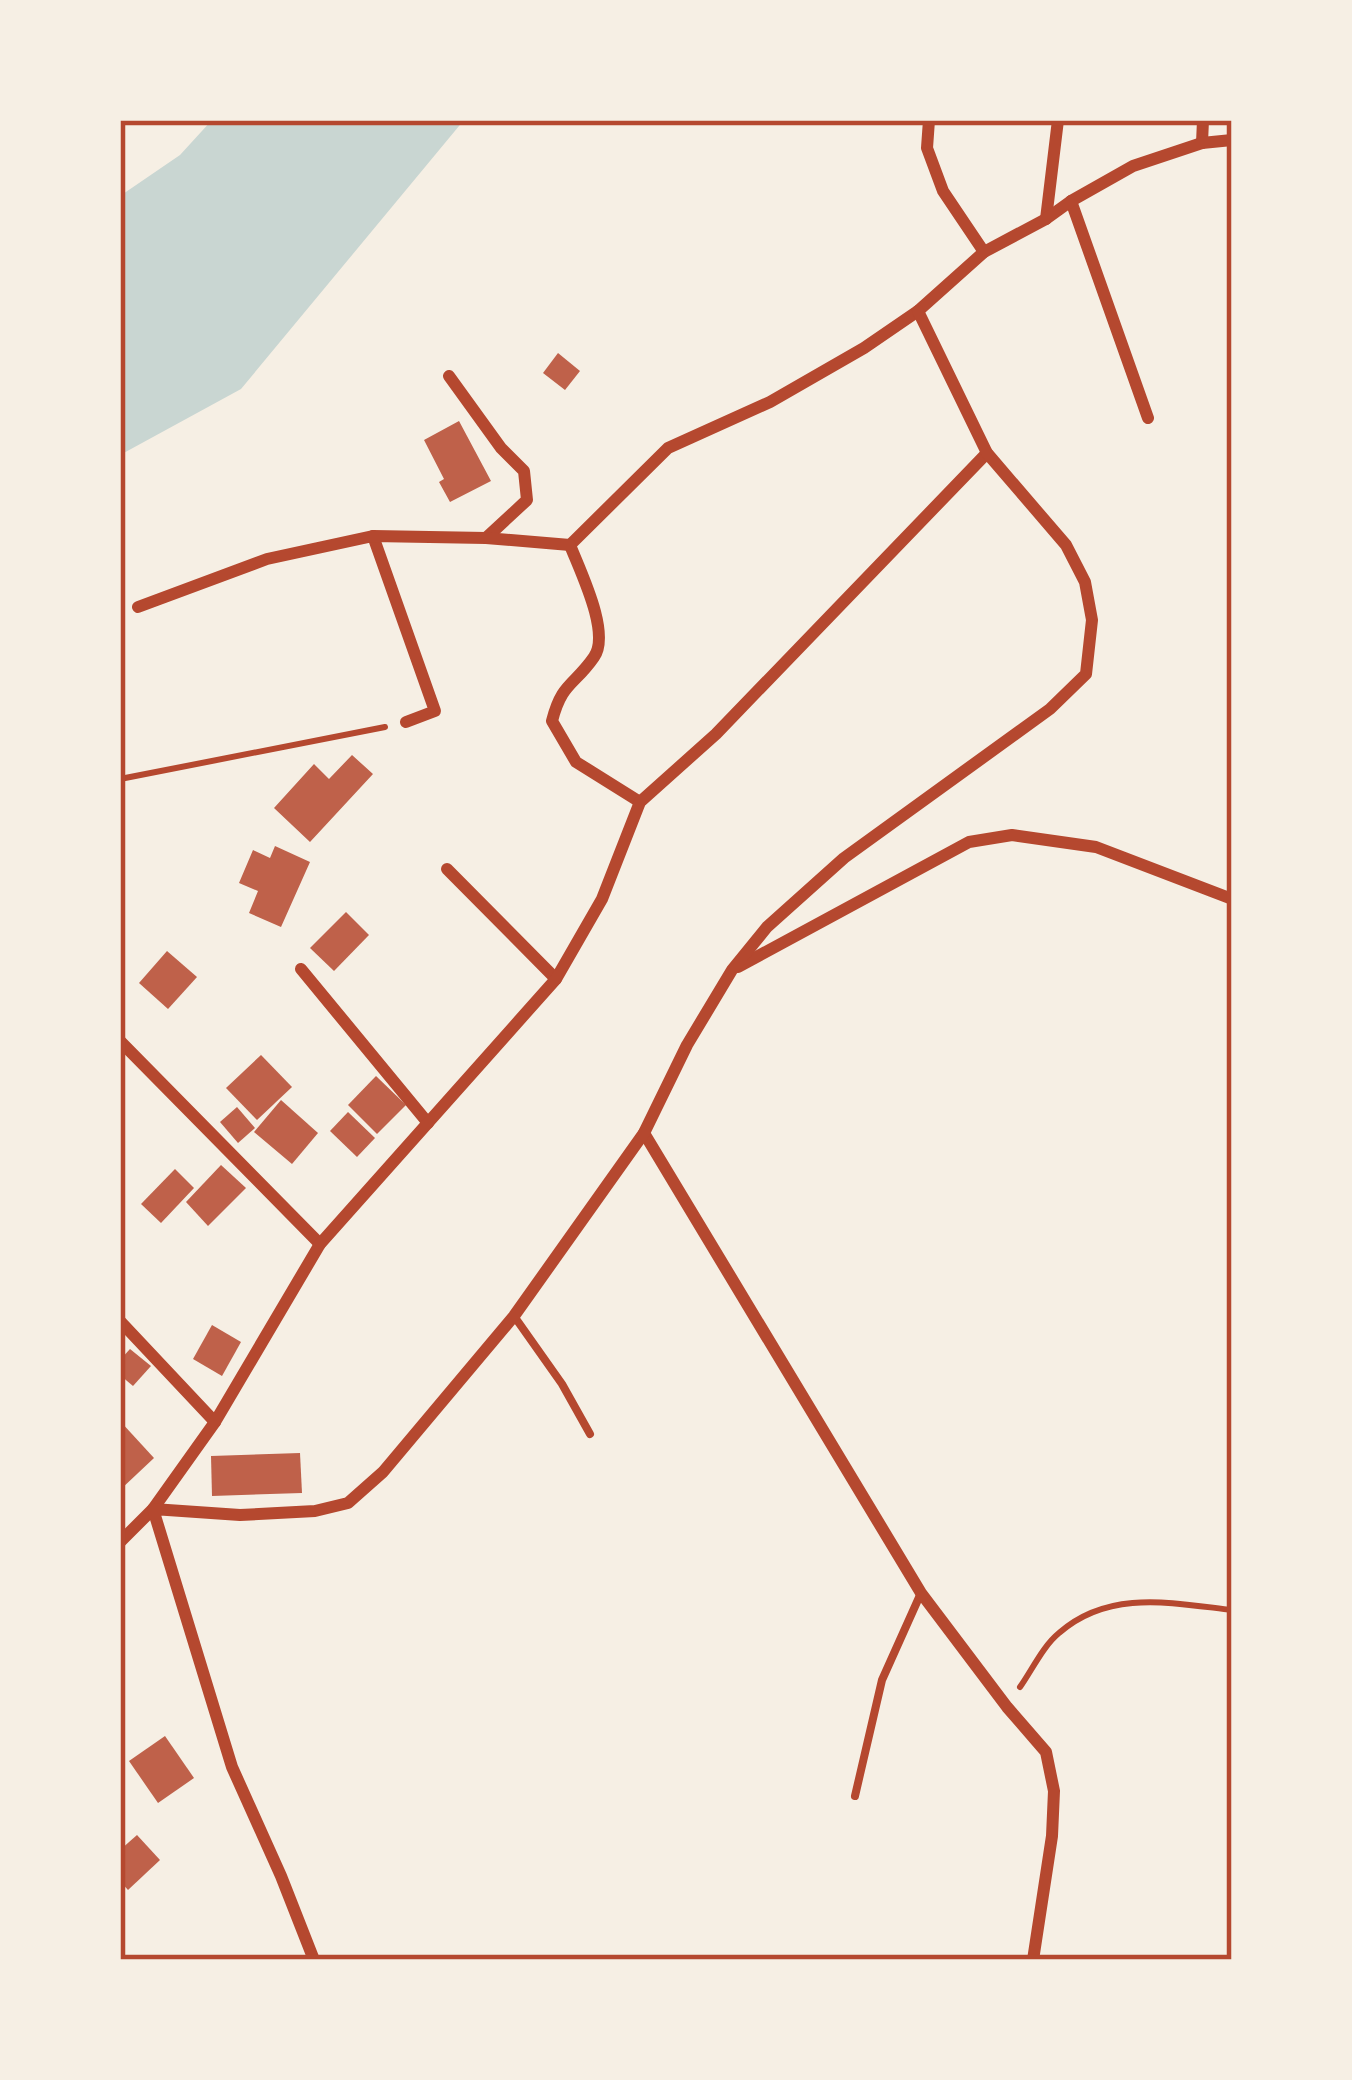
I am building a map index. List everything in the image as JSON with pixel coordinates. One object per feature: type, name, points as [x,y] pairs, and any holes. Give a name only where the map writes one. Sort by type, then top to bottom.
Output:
[{"type":"street","points":[[929,120],[927,148],[944,190],[984,251]]},
{"type":"street","points":[[1046,219],[1058,120]]},
{"type":"street","points":[[1202,142],[1203,120]]},
{"type":"street","points":[[138,607],[266,559],[373,536],[570,545],[668,448],[770,402],[864,348],[918,311],[984,251],[1133,166],[1202,142],[1232,140]]},
{"type":"street","points":[[1071,201],[1148,418]]},
{"type":"street","points":[[153,1509],[240,1515],[315,1511],[348,1503],[383,1472],[514,1316],[644,1133],[687,1045],[732,970],[767,927],[844,858],[1050,710],[1086,674],[1092,620],[1085,582],[1066,545],[986,453],[918,311]]},
{"type":"street","points":[[449,376],[501,448],[524,471],[527,500],[486,538]]},
{"type":"street","points":[[120,1542],[153,1509],[215,1423],[320,1244],[556,979],[602,899],[640,802],[716,734],[986,453]]},
{"type":"street","points":[[373,536],[435,711],[406,722]]},
{"type":"street","points":[[570,545],[601,631],[598,653],[559,696],[552,721],[576,762],[640,802]]},
{"type":"street","points":[[732,970],[969,842],[1012,835],[1096,847],[1232,899]]},
{"type":"street","points":[[447,868],[556,979]]},
{"type":"street","points":[[301,969],[428,1123]]},
{"type":"street","points":[[120,1041],[320,1244]]},
{"type":"street","points":[[644,1133],[921,1593],[1046,1752],[1054,1791],[1052,1836],[1033,1960]]},
{"type":"street","points":[[120,1321],[215,1423]]},
{"type":"street","points":[[153,1509],[232,1767],[314,1960]]},
{"type":"lane","points":[[514,1316],[590,1434]]},
{"type":"lane","points":[[855,1796],[882,1680],[921,1593]]},
{"type":"path","points":[[120,779],[406,722]]},
{"type":"path","points":[[1007,1707],[1057,1634],[1101,1606],[1168,1601],[1232,1610]]},
{"type":"shaded area","points":[[212,120],[464,120],[241,389],[120,455],[120,196],[180,155]]},
{"type":"building","points":[[558,353],[580,371],[565,390],[543,373]]},
{"type":"building","points":[[459,421],[491,481],[450,502],[424,440]]},
{"type":"building","points":[[352,755],[373,774],[310,842],[274,808],[314,764],[329,779]]},
{"type":"building","points":[[275,846],[310,862],[281,927],[249,913],[258,891],[239,883],[253,850],[270,858]]},
{"type":"building","points":[[346,912],[369,935],[334,971],[310,948]]},
{"type":"building","points":[[167,951],[197,977],[168,1009],[139,983]]},
{"type":"building","points":[[261,1055],[292,1087],[257,1120],[226,1088]]},
{"type":"building","points":[[376,1076],[406,1105],[377,1134],[348,1105]]},
{"type":"building","points":[[281,1100],[318,1133],[292,1164],[254,1132]]},
{"type":"building","points":[[237,1107],[255,1128],[238,1143],[220,1122]]},
{"type":"building","points":[[348,1112],[375,1138],[357,1157],[330,1131]]},
{"type":"building","points":[[221,1165],[246,1188],[208,1226],[186,1202]]},
{"type":"building","points":[[175,1169],[194,1188],[161,1223],[141,1204]]},
{"type":"building","points":[[212,1325],[241,1342],[222,1376],[193,1359]]},
{"type":"building","points":[[130,1349],[151,1366],[133,1386],[120,1375],[120,1360]]},
{"type":"building","points":[[120,1421],[154,1458],[120,1490]]},
{"type":"building","points":[[300,1453],[302,1493],[212,1496],[211,1456]]},
{"type":"building","points":[[165,1736],[194,1778],[158,1803],[129,1761]]},
{"type":"building","points":[[137,1835],[160,1860],[128,1890],[120,1881],[120,1850]]}]
